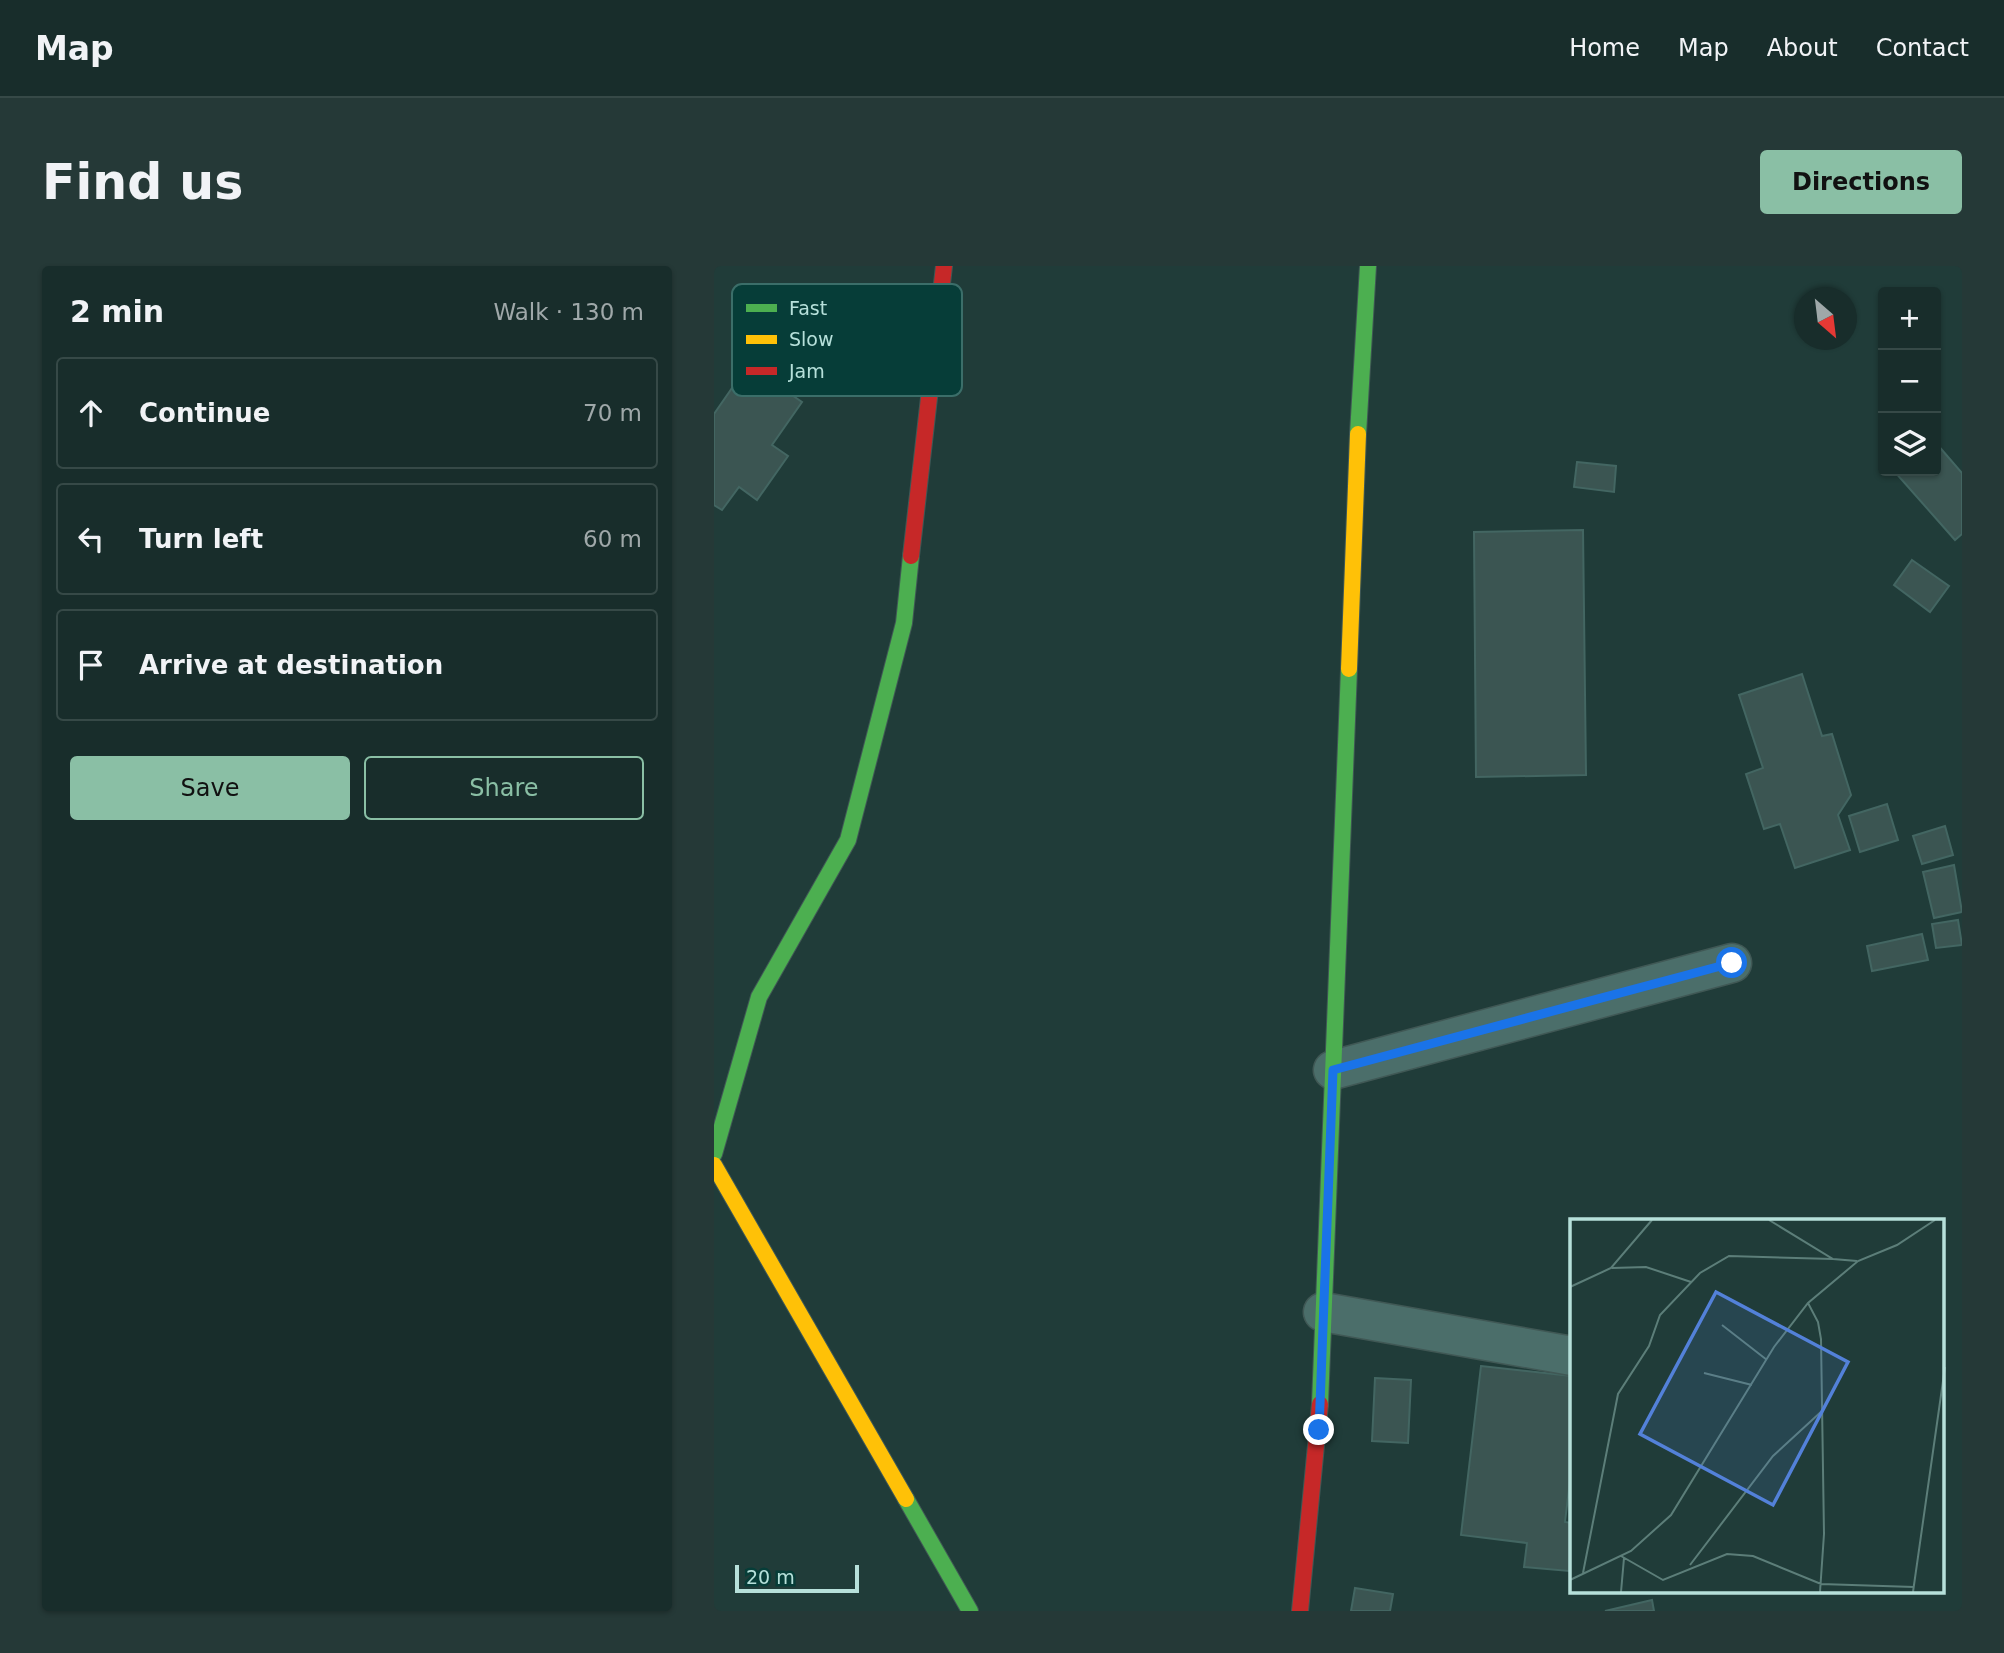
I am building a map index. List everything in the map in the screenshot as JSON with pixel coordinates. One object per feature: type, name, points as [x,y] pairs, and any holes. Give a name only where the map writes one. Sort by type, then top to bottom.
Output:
[{"type":"street","points":[[942,284],[944,266]]},
{"type":"street","points":[[1300,1611],[1319,1430],[1368,266]]},
{"type":"street","points":[[714,1154],[759,997],[848,840],[904,623],[929,396]]},
{"type":"street","points":[[1333,1070],[1732,963]]},
{"type":"street","points":[[714,1165],[970,1611]]},
{"type":"street","points":[[1323,1311],[1570,1356]]},
{"type":"building","points":[[732,388],[732,396],[793,396],[802,402],[772,445],[788,456],[757,500],[739,487],[722,510],[714,505],[714,414]]},
{"type":"building","points":[[1941,449],[1962,473],[1962,534],[1955,540],[1898,476],[1941,476]]},
{"type":"building","points":[[1577,462],[1616,466],[1614,492],[1574,487]]},
{"type":"building","points":[[1583,530],[1586,775],[1476,777],[1474,532]]},
{"type":"building","points":[[1912,560],[1949,586],[1930,612],[1894,585]]},
{"type":"building","points":[[1802,674],[1822,736],[1832,734],[1851,795],[1838,815],[1850,850],[1795,868],[1780,824],[1764,829],[1746,774],[1763,768],[1739,695]]},
{"type":"building","points":[[1887,804],[1898,840],[1860,852],[1849,816]]},
{"type":"building","points":[[1945,826],[1953,855],[1922,864],[1913,836]]},
{"type":"building","points":[[1954,865],[1962,912],[1934,918],[1923,872]]},
{"type":"building","points":[[1958,920],[1962,945],[1936,948],[1932,924]]},
{"type":"building","points":[[1922,934],[1928,960],[1872,971],[1867,946]]},
{"type":"building","points":[[1481,1366],[1570,1376],[1570,1481],[1565,1522],[1570,1523],[1569,1571],[1524,1567],[1527,1543],[1461,1535]]},
{"type":"building","points":[[1375,1378],[1411,1380],[1408,1443],[1372,1441]]},
{"type":"building","points":[[1355,1588],[1393,1594],[1390,1611],[1351,1611]]},
{"type":"building","points":[[1652,1600],[1654,1611],[1605,1611]]},
{"type":"traffic: fast","points":[[1358,434],[1368,266]]},
{"type":"traffic: fast","points":[[714,1154],[759,997],[848,840],[904,623],[911,556]]},
{"type":"traffic: fast","points":[[1320,1404],[1349,669]]},
{"type":"traffic: fast","points":[[906,1499],[970,1611]]},
{"type":"traffic: slow","points":[[1349,669],[1358,434]]},
{"type":"traffic: slow","points":[[714,1165],[906,1499]]},
{"type":"traffic: jam","points":[[942,284],[944,266]]},
{"type":"traffic: jam","points":[[911,556],[929,396]]},
{"type":"traffic: jam","points":[[1300,1611],[1320,1404]]},
{"type":"route","points":[[1319,1430],[1333,1070],[1732,963]]}]
